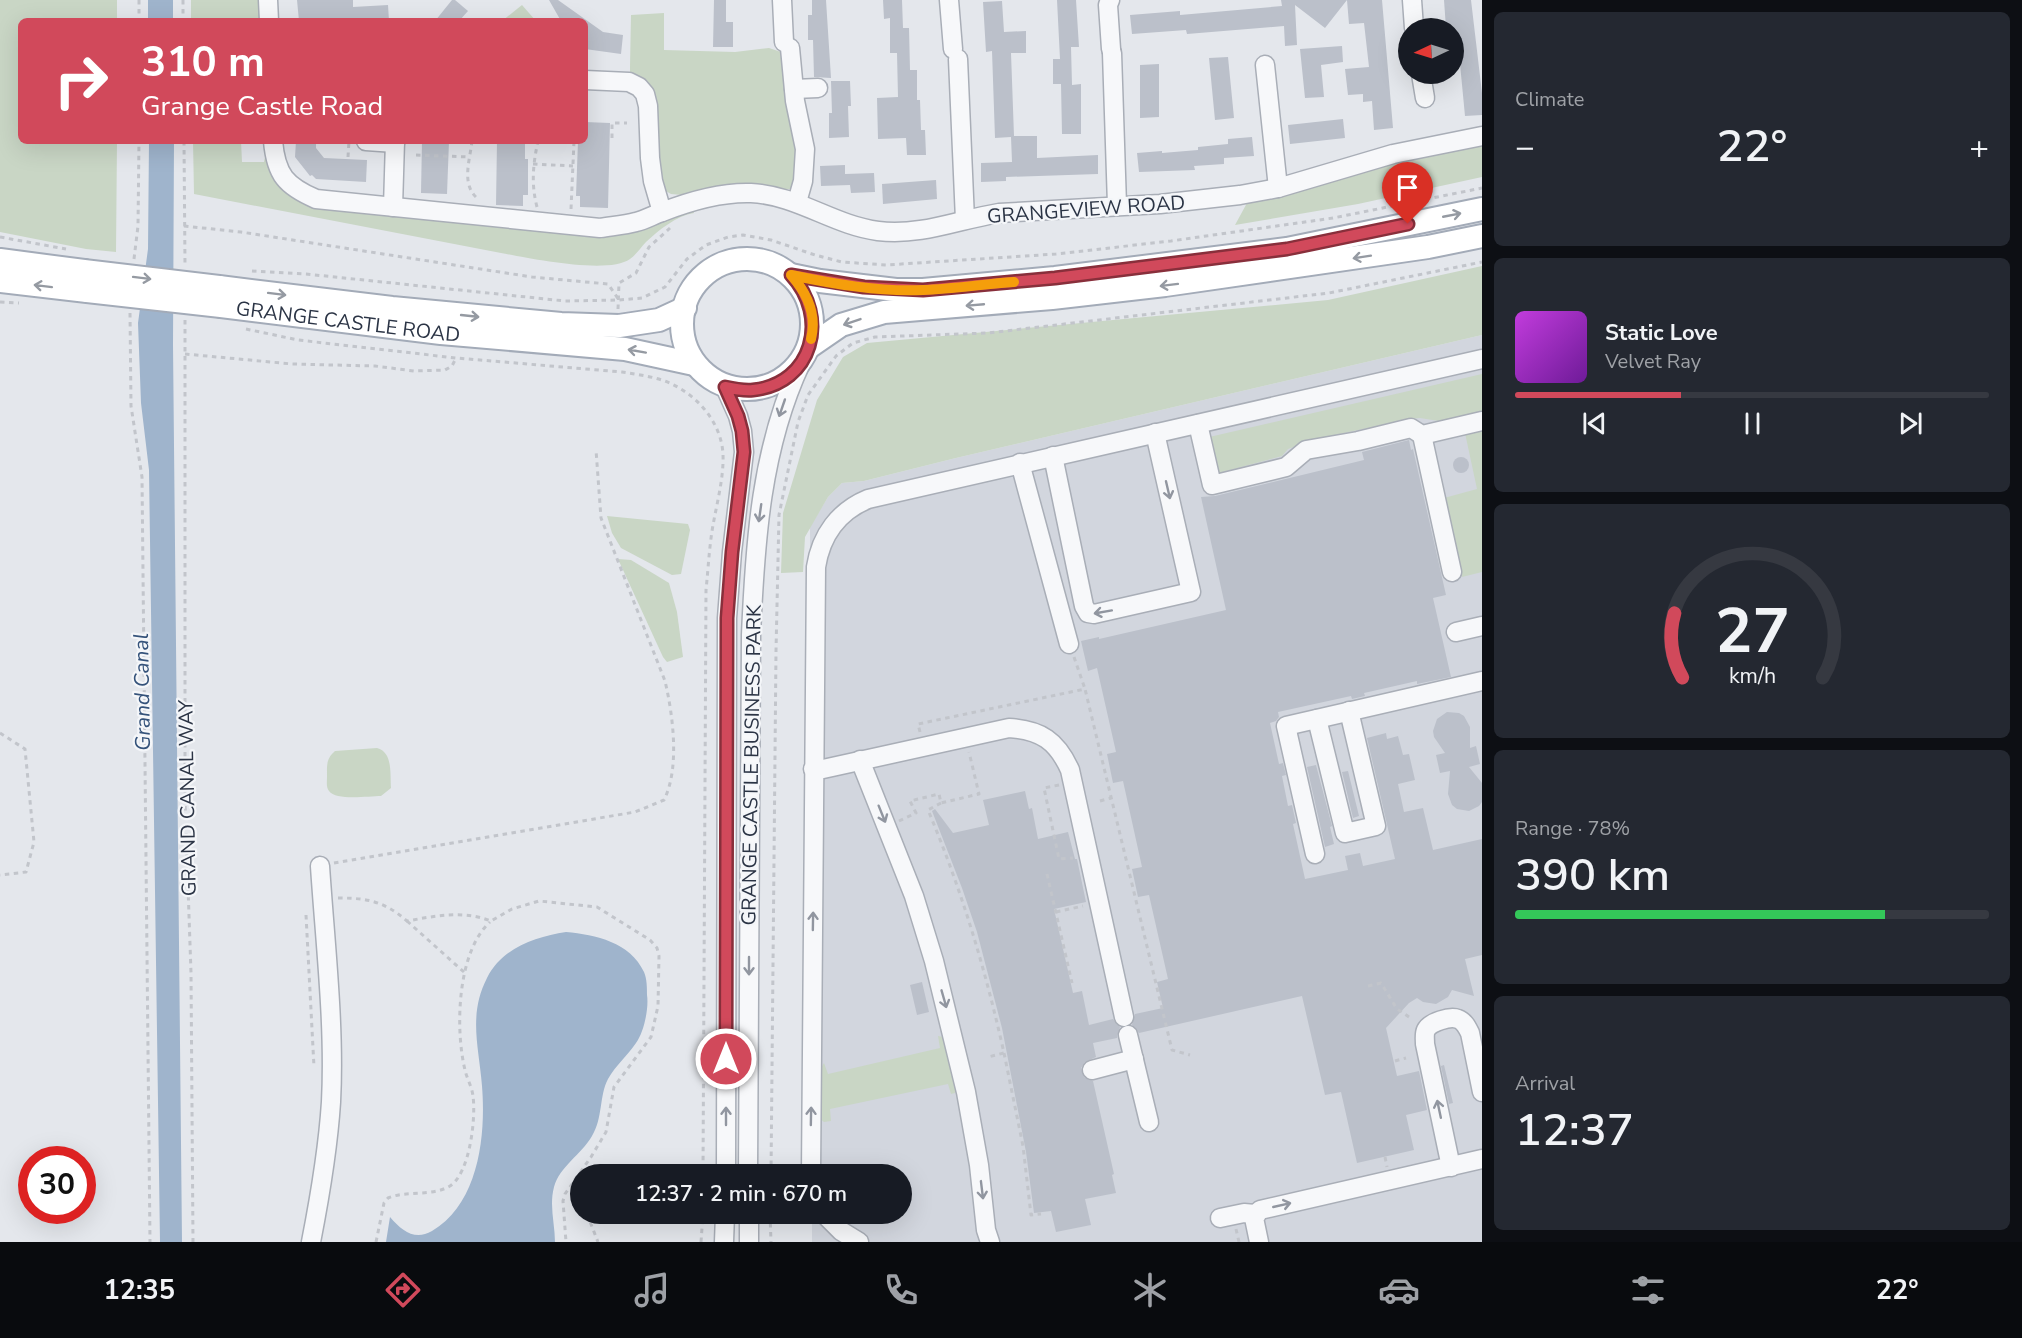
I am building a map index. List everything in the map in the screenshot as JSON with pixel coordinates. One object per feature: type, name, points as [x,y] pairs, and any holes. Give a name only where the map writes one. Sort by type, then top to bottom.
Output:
[{"type":"main road","points":[[791,275],[831,283],[896,290],[923,290],[1055,278],[1287,249],[1482,209]]},
{"type":"main road","name":"GRANGE CASTLE ROAD","points":[[220,297],[441,333],[625,349],[694,364],[706,376],[725,387],[753,390],[771,386],[785,378],[805,355],[841,326],[884,312],[1052,298],[1165,285],[1428,247],[1482,236]]},
{"type":"main road","points":[[694,364],[684,338],[683,327],[690,292],[703,276],[723,263],[748,258],[772,263],[791,275],[806,295],[812,314],[813,331],[805,355]]},
{"type":"main road","name":"GRANGE CASTLE ROAD","points":[[0,260],[85,281]]},
{"type":"main road","name":"GRANGE CASTLE ROAD","points":[[0,281],[85,281],[220,297],[596,326],[619,326],[659,320],[685,308]]},
{"type":"street","points":[[268,0],[269,18]]},
{"type":"street","points":[[782,0],[787,45],[805,149],[803,181],[797,202]]},
{"type":"street","points":[[950,0],[965,220]]},
{"type":"street","points":[[1110,0],[1108,5],[1117,205]]},
{"type":"street","points":[[1412,0],[1413,18]]},
{"type":"street","points":[[1265,64],[1278,188]]},
{"type":"street","points":[[588,80],[629,82],[639,87],[645,94],[648,106],[653,181],[667,219]]},
{"type":"street","points":[[1423,84],[1425,98]]},
{"type":"street","points":[[794,89],[818,88]]},
{"type":"street","name":"GRANGEVIEW ROAD","points":[[273,144],[275,159],[281,175],[297,191],[316,199],[600,228],[667,219],[692,202],[723,195],[751,193],[797,202],[833,219],[876,230],[920,231],[999,213],[1160,204],[1278,188],[1393,154],[1482,135]]},
{"type":"street","points":[[393,207],[395,144]]},
{"type":"street","name":"GRANGE CASTLE BUSINESS PARK","points":[[748,1164],[750,646],[753,573],[770,456],[779,417],[790,385],[805,355]]},
{"type":"street","points":[[811,1164],[816,567],[817,555],[826,535],[846,511],[868,499],[1482,359]]},
{"type":"street","name":"GRANGE CASTLE BUSINESS PARK","points":[[725,387],[738,416],[744,452],[727,618],[726,1164]]},
{"type":"street","points":[[1422,435],[1482,421]]},
{"type":"street","points":[[1198,424],[1212,484],[1286,467],[1306,450],[1358,441],[1411,428],[1422,435],[1452,572]]},
{"type":"street","points":[[1053,456],[1084,606],[1088,613],[1094,614],[1191,592],[1155,433]]},
{"type":"street","points":[[1020,463],[1069,644]]},
{"type":"street","points":[[1456,632],[1482,626]]},
{"type":"street","points":[[1315,855],[1286,726],[1481,685]]},
{"type":"street","points":[[1317,719],[1345,833],[1376,826],[1349,711]]},
{"type":"street","points":[[813,769],[823,769],[1009,728],[1023,729],[1046,737],[1064,757],[1072,782],[1124,1017]]},
{"type":"street","points":[[860,760],[902,863],[934,961],[966,1092],[979,1166],[986,1230],[990,1242]]},
{"type":"street","points":[[311,1242],[324,1166],[331,1101],[330,1029],[320,866]]},
{"type":"street","points":[[1451,1167],[1425,1044],[1426,1029],[1431,1024],[1454,1018],[1460,1019],[1466,1026],[1470,1033],[1482,1092]]},
{"type":"street","points":[[1128,1035],[1149,1122]]},
{"type":"street","points":[[1092,1070],[1134,1059]]},
{"type":"street","points":[[1220,1218],[1244,1213],[1255,1214],[1260,1210],[1280,1205],[1482,1160]]},
{"type":"street","points":[[1255,1214],[1259,1242]]},
{"type":"street","points":[[724,1242],[725,1224]]},
{"type":"street","points":[[748,1224],[749,1242]]},
{"type":"street","points":[[833,1224],[841,1232],[859,1242]]},
{"type":"path","points":[[139,0],[139,18]]},
{"type":"path","points":[[183,0],[183,18]]},
{"type":"path","points":[[612,138],[612,123],[627,123]]},
{"type":"path","points":[[134,270],[138,226],[139,144]]},
{"type":"path","points":[[184,144],[185,272]]},
{"type":"path","points":[[348,157],[349,144]]},
{"type":"path","points":[[472,144],[466,172],[471,193],[482,203]]},
{"type":"path","points":[[537,144],[533,164],[533,190],[538,213]]},
{"type":"path","points":[[571,217],[574,144]]},
{"type":"path","points":[[416,154],[470,157]]},
{"type":"path","points":[[533,164],[573,166]]},
{"type":"path","points":[[242,270],[306,274],[565,301],[619,300],[642,298],[665,286],[687,259],[706,245],[728,237],[742,235],[771,240],[842,262],[886,265],[1056,254],[1171,241],[1333,218],[1482,188]]},
{"type":"path","points":[[619,300],[619,283],[636,273],[667,219]]},
{"type":"path","points":[[184,226],[241,232],[532,277],[608,284],[619,300]]},
{"type":"path","points":[[0,237],[73,250]]},
{"type":"path","points":[[771,1164],[775,661],[779,515],[798,422],[808,395],[836,356],[853,343],[875,337],[988,333],[1317,295],[1482,262]]},
{"type":"path","points":[[130,302],[131,406],[141,477],[150,1242]]},
{"type":"path","name":"GRAND CANAL WAY","points":[[185,319],[185,800],[191,973],[193,1242]]},
{"type":"path","points":[[242,329],[298,340],[456,358],[622,372],[664,381],[699,402],[712,418],[721,436],[723,462],[709,553],[706,590],[703,1164]]},
{"type":"path","points":[[185,354],[292,364],[375,366],[414,371],[445,370],[452,366],[456,358]]},
{"type":"path","points":[[320,866],[635,812],[664,800],[669,790],[673,754],[671,705],[665,681],[601,518],[596,450]]},
{"type":"path","points":[[0,733],[25,749],[34,842],[26,872],[0,875]]},
{"type":"path","points":[[967,744],[979,794],[941,803],[928,810],[974,932],[1004,1053],[1023,1146],[1030,1215],[1041,1214]]},
{"type":"path","points":[[1072,782],[1044,788],[1059,859],[1077,857],[1078,861]]},
{"type":"path","points":[[895,822],[916,813],[910,801],[939,794],[941,803]]},
{"type":"path","points":[[1100,801],[1111,798]]},
{"type":"path","points":[[1047,874],[1072,983]]},
{"type":"path","points":[[337,898],[369,899],[390,908],[464,972]]},
{"type":"path","points":[[376,1242],[384,1203],[388,1198],[440,1190],[457,1180],[464,1170],[473,1114],[473,1095],[465,1070],[461,1028],[464,972],[476,939],[490,921],[512,909],[539,901],[597,907],[642,933],[657,948],[660,965],[658,1006],[651,1037],[614,1087],[606,1132],[585,1164]]},
{"type":"path","points":[[1056,912],[1084,905],[1085,909]]},
{"type":"path","points":[[305,906],[314,1074]]},
{"type":"path","points":[[407,921],[462,914],[490,921]]},
{"type":"path","points":[[1368,986],[1381,983],[1397,1009],[1409,1017]]},
{"type":"path","points":[[988,1057],[1004,1053]]},
{"type":"path","points":[[1395,1061],[1406,1058]]},
{"type":"path","points":[[566,1242],[563,1201],[570,1186]]},
{"type":"path","points":[[591,1224],[598,1242]]},
{"type":"path","points":[[701,1242],[702,1224]]},
{"type":"path","points":[[770,1224],[771,1242]]},
{"type":"shaded area","points":[[1482,335],[1482,1242],[812,1242],[812,1224],[912,1224],[912,1164],[812,1164],[810,527],[828,497],[842,483],[864,481]]},
{"type":"green space","points":[[0,0],[117,0],[117,18],[18,18],[18,144],[117,144],[116,252],[86,249],[0,232]]},
{"type":"green space","points":[[191,0],[261,0],[263,18],[191,18]]},
{"type":"green space","points":[[522,5],[533,18],[506,18]]},
{"type":"green space","points":[[664,13],[664,50],[735,52],[769,48],[787,54],[797,134],[796,183],[790,189],[682,195],[671,194],[664,190],[630,74],[630,67],[631,15]]},
{"type":"green space","points":[[1482,142],[1482,177],[1358,204],[1235,225],[1247,203],[1296,193],[1366,169]]},
{"type":"green space","points":[[193,144],[241,144],[242,162],[264,162],[266,152],[284,187],[304,203],[563,232],[693,208],[694,213],[668,224],[630,259],[619,264],[604,266],[567,264],[501,253],[194,194]]},
{"type":"green space","points":[[1482,266],[1482,335],[864,481],[842,483],[828,497],[805,537],[803,572],[781,573],[783,513],[817,400],[843,357],[867,343],[1328,300]]},
{"type":"green space","points":[[1482,374],[1482,413],[1445,422],[1420,418],[1410,419],[1316,439],[1288,449],[1282,456],[1215,474],[1205,438]]},
{"type":"green space","points":[[1482,428],[1482,572],[1462,577],[1444,498],[1477,489],[1465,433]]},
{"type":"green space","points":[[607,516],[688,524],[690,530],[681,574],[672,575],[621,548],[612,533]]},
{"type":"green space","points":[[618,559],[631,560],[669,583],[677,612],[683,657],[667,662],[663,657]]},
{"type":"green space","points":[[377,748],[386,754],[388,759],[391,788],[381,796],[361,797],[338,796],[329,791],[327,766],[335,751]]},
{"type":"green space","points":[[938,1036],[946,1040],[957,1090],[955,1093],[951,1094],[948,1084],[830,1109],[831,1121],[824,1122],[820,1119],[820,1070],[824,1063],[828,1074],[940,1048]]},
{"type":"water","points":[[148,0],[173,0],[173,18],[148,18]]},
{"type":"water","points":[[149,144],[174,144],[173,345],[182,1242],[160,1242],[149,470],[141,403],[138,323],[148,249]]},
{"type":"water","points":[[566,932],[600,938],[621,947],[630,954],[638,962],[645,975],[647,1006],[644,1026],[639,1038],[611,1074],[605,1086],[598,1122],[592,1136],[561,1173],[554,1187],[552,1201],[555,1242],[386,1242],[390,1217],[409,1233],[426,1234],[448,1219],[470,1186],[480,1146],[483,1105],[476,1018],[481,992],[487,978],[493,968],[510,952],[531,941]]},
{"type":"building","points":[[297,0],[353,0],[353,7],[388,5],[389,18],[299,18]]},
{"type":"building","points":[[452,0],[468,11],[462,18],[437,18]]},
{"type":"building","points":[[549,0],[558,0],[583,18],[559,18]]},
{"type":"building","points":[[714,0],[726,0],[726,22],[733,22],[733,47],[713,47]]},
{"type":"building","points":[[812,0],[826,0],[831,78],[814,77],[813,40],[808,40],[808,15],[812,15]]},
{"type":"building","points":[[883,0],[902,0],[903,28],[909,28],[910,70],[917,70],[917,100],[920,100],[921,130],[925,130],[926,155],[907,155],[906,138],[878,139],[877,98],[898,97],[897,53],[890,53],[890,18],[884,19]]},
{"type":"building","points":[[1057,0],[1076,0],[1079,47],[1071,47],[1072,85],[1081,84],[1081,134],[1062,134],[1061,84],[1053,84],[1053,59],[1060,59]]},
{"type":"building","points":[[1281,0],[1347,0],[1325,28],[1295,5],[1297,45],[1285,46],[1284,26],[1187,34],[1186,30],[1132,34],[1130,15],[1180,11],[1180,15],[1282,6]]},
{"type":"building","points":[[1347,0],[1382,0],[1393,128],[1374,130],[1372,101],[1363,102],[1363,94],[1348,95],[1345,69],[1369,67],[1364,23],[1349,24]]},
{"type":"building","points":[[1444,0],[1471,0],[1482,93],[1482,115],[1465,116],[1462,84],[1464,84],[1464,18],[1445,18]]},
{"type":"building","points":[[1002,1],[1004,32],[1026,31],[1026,53],[1011,53],[1014,136],[1037,136],[1037,158],[1098,155],[1098,174],[1006,177],[1006,181],[981,182],[981,163],[1012,162],[1011,137],[995,138],[992,51],[986,52],[983,2]]},
{"type":"building","points":[[588,21],[603,32],[623,35],[621,54],[588,49]]},
{"type":"building","points":[[1342,46],[1343,62],[1321,65],[1324,97],[1305,98],[1300,49]]},
{"type":"building","points":[[1228,57],[1234,118],[1215,120],[1209,58]]},
{"type":"building","points":[[1159,64],[1159,117],[1140,118],[1140,65]]},
{"type":"building","points":[[831,81],[850,81],[849,137],[829,138],[829,113],[832,113]]},
{"type":"building","points":[[1343,119],[1345,138],[1290,144],[1288,125]]},
{"type":"building","points":[[588,122],[610,123],[608,208],[580,207],[580,196],[576,196],[578,144],[588,144]]},
{"type":"building","points":[[1252,137],[1254,156],[1224,158],[1224,164],[1194,166],[1195,170],[1139,172],[1137,153],[1198,150],[1198,147],[1228,144],[1228,139]]},
{"type":"building","points":[[296,144],[316,144],[316,148],[324,158],[367,160],[366,182],[316,179],[310,176],[295,157]]},
{"type":"building","points":[[422,144],[449,144],[447,194],[421,193]]},
{"type":"building","points":[[497,144],[525,144],[525,159],[528,159],[528,195],[523,195],[523,206],[496,205]]},
{"type":"building","points":[[845,165],[845,174],[874,173],[875,192],[851,193],[850,185],[821,186],[820,166]]},
{"type":"building","points":[[936,180],[937,199],[883,204],[882,184]]},
{"type":"building","points":[[1409,440],[1411,450],[1413,449],[1446,595],[1433,598],[1451,677],[1417,684],[1417,681],[1364,693],[1365,696],[1352,699],[1351,696],[1278,712],[1279,717],[1270,723],[1279,764],[1283,763],[1286,775],[1282,776],[1288,806],[1292,805],[1296,823],[1293,824],[1305,879],[1348,870],[1345,856],[1360,853],[1363,866],[1395,859],[1367,738],[1386,733],[1387,739],[1398,736],[1403,755],[1409,754],[1415,780],[1398,784],[1404,812],[1423,808],[1433,850],[1482,839],[1482,955],[1465,959],[1474,996],[1452,990],[1448,997],[1436,1004],[1423,1002],[1417,998],[1409,1003],[1386,1028],[1397,1076],[1419,1071],[1427,1110],[1406,1115],[1414,1150],[1357,1163],[1341,1092],[1325,1095],[1302,996],[1139,1033],[1132,1025],[1135,1014],[1163,1008],[1157,982],[1168,979],[1149,895],[1138,897],[1132,869],[1142,867],[1123,781],[1113,783],[1107,754],[1116,752],[1097,668],[1088,671],[1081,641],[1099,637],[1099,639],[1226,610],[1201,497],[1215,496],[1364,460],[1362,452]]},
{"type":"building","points":[[1461,457],[1467,459],[1469,465],[1467,471],[1461,473],[1455,471],[1453,465],[1455,459]]},
{"type":"building","points":[[1447,712],[1464,716],[1470,727],[1470,748],[1476,746],[1480,764],[1469,767],[1482,783],[1482,802],[1469,811],[1457,809],[1452,805],[1448,794],[1450,771],[1440,773],[1436,755],[1445,753],[1434,737],[1433,731],[1437,719]]},
{"type":"building","points":[[1316,765],[1332,826],[1330,827],[1334,844],[1325,847],[1307,767]]},
{"type":"building","points":[[1348,771],[1359,816],[1353,818],[1342,772]]},
{"type":"building","points":[[1025,791],[1029,809],[1032,808],[1038,839],[1068,832],[1075,859],[1077,859],[1086,902],[1054,909],[1073,993],[1082,991],[1089,1025],[1113,1019],[1120,1027],[1117,1038],[1093,1043],[1096,1057],[1085,1062],[1081,1068],[1084,1077],[1093,1081],[1114,1174],[1112,1175],[1116,1193],[1085,1199],[1091,1225],[1056,1232],[1051,1211],[1034,1213],[1026,1152],[1002,1028],[977,932],[932,811],[935,809],[953,833],[989,825],[983,800]]},
{"type":"building","points":[[922,982],[929,1012],[917,1015],[910,985]]},
{"type":"building","points":[[1444,1065],[1453,1103],[1449,1104],[1441,1066]]},
{"type":"slow traffic","points":[[811,339],[812,314],[806,295],[791,275],[820,281],[896,290],[923,290],[1014,282]]},
{"type":"route","points":[[726,1059],[727,618],[735,520],[744,452],[738,416],[725,387],[753,390],[771,386],[785,378],[801,363],[809,347],[813,331],[812,314],[806,295],[791,275],[864,287],[923,290],[1164,266],[1287,249],[1408,224]]},
{"type":"water label","name":"Grand Canal","points":[[142,692]]}]
